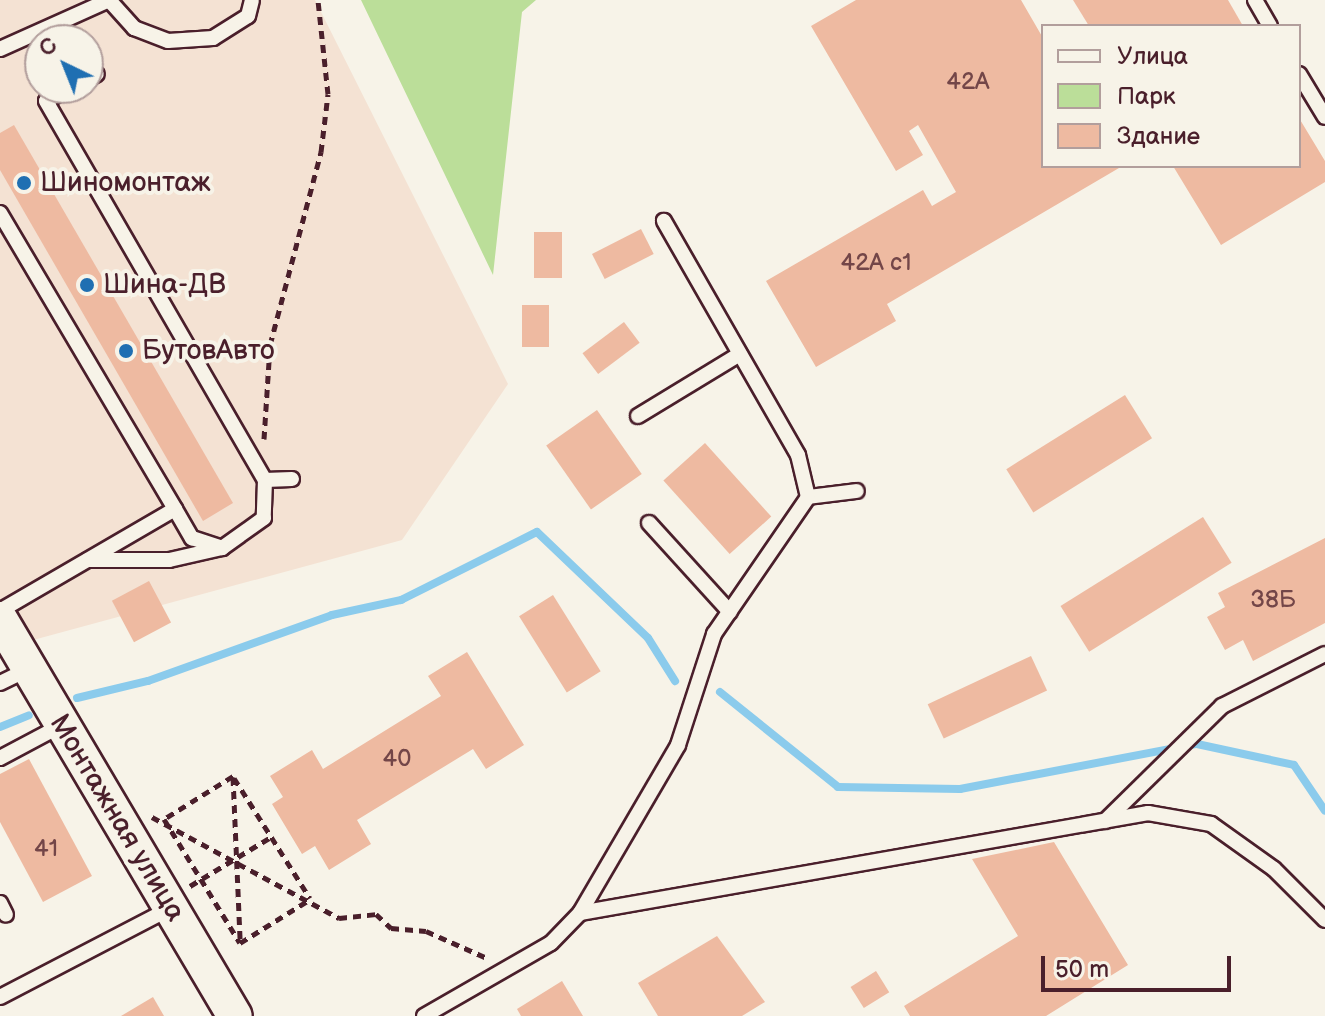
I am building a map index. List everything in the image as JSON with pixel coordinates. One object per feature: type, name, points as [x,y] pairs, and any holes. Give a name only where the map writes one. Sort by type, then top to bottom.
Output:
[{"type":"street","name":"Монтажная улица","points":[[0,619],[15,676],[62,725],[235,1016]]},
{"type":"lane","points":[[0,49],[109,0],[134,28],[168,41],[213,38],[248,16],[252,0]]},
{"type":"lane","points":[[1255,0],[1269,24]]},
{"type":"lane","points":[[1301,77],[1325,117]]},
{"type":"lane","points":[[48,104],[265,480],[264,518],[222,548],[169,560],[88,560]]},
{"type":"lane","points":[[0,213],[192,538],[222,548]]},
{"type":"lane","points":[[424,1016],[551,943],[580,913],[678,745],[714,634],[808,497],[798,455],[664,221]]},
{"type":"lane","points":[[638,416],[740,354]]},
{"type":"lane","points":[[265,480],[292,479]]},
{"type":"lane","points":[[808,497],[857,491]]},
{"type":"lane","points":[[0,611],[175,509]]},
{"type":"lane","points":[[649,523],[730,612]]},
{"type":"lane","points":[[1105,821],[1222,706],[1325,654]]},
{"type":"lane","points":[[0,758],[62,725]]},
{"type":"lane","points":[[580,913],[1148,813],[1211,824],[1274,869],[1325,920]]},
{"type":"lane","points":[[0,997],[171,908]]},
{"type":"path","points":[[265,480],[270,345],[321,152],[328,94],[318,0]]},
{"type":"path","points":[[164,819],[233,776]]},
{"type":"path","points":[[233,776],[310,899]]},
{"type":"path","points":[[233,776],[240,943]]},
{"type":"path","points":[[164,819],[339,918],[376,914],[391,928],[426,931],[500,965]]},
{"type":"path","points":[[164,819],[240,943]]},
{"type":"path","points":[[202,880],[271,837]]},
{"type":"path","points":[[240,943],[310,899]]},
{"type":"shaded area","points":[[0,0],[315,0],[508,384],[402,540],[0,649]]},
{"type":"green space","points":[[361,0],[536,0],[522,12],[493,275]]},
{"type":"building","points":[[856,0],[1021,0],[1041,35],[1041,168],[1119,168],[887,304],[896,321],[816,367],[766,281],[923,190],[932,206],[956,192],[918,125],[909,131],[923,155],[896,171],[811,26]]},
{"type":"building","points":[[1073,0],[1228,0],[1242,24],[1088,24]]},
{"type":"building","points":[[1301,121],[1325,161],[1325,182],[1221,245],[1174,168],[1301,168]]},
{"type":"building","points":[[14,125],[233,503],[203,521],[0,170],[0,133]]},
{"type":"building","points":[[641,229],[654,254],[605,279],[592,254]]},
{"type":"building","points":[[534,232],[562,232],[562,278],[534,278]]},
{"type":"building","points":[[522,305],[549,305],[549,347],[522,347]]},
{"type":"building","points":[[624,322],[640,343],[598,374],[582,353]]},
{"type":"building","points":[[1125,395],[1152,438],[1033,512],[1006,469]]},
{"type":"building","points":[[597,410],[642,474],[591,509],[546,446]]},
{"type":"building","points":[[705,443],[771,517],[730,554],[663,480]]},
{"type":"building","points":[[1203,517],[1232,563],[1089,652],[1061,606]]},
{"type":"building","points":[[1325,538],[1325,623],[1253,661],[1243,640],[1225,650],[1207,617],[1225,607],[1218,593]]},
{"type":"building","points":[[149,581],[171,622],[134,642],[112,601]]},
{"type":"building","points":[[553,595],[601,671],[567,693],[519,616]]},
{"type":"building","points":[[467,652],[524,745],[486,769],[473,749],[357,820],[371,844],[329,870],[315,846],[302,854],[272,804],[283,797],[270,776],[312,750],[323,769],[441,696],[428,676]]},
{"type":"building","points":[[1031,656],[1047,690],[944,739],[928,704]]},
{"type":"building","points":[[29,759],[92,876],[43,902],[0,822],[0,774]]},
{"type":"building","points":[[1054,842],[1128,965],[1046,1016],[910,1016],[904,1006],[1018,936],[972,859]]},
{"type":"building","points":[[717,936],[765,1002],[742,1016],[658,1016],[638,983]]},
{"type":"building","points":[[876,971],[889,992],[864,1008],[851,987]]},
{"type":"building","points":[[562,981],[583,1016],[521,1016],[517,1009]]},
{"type":"building","points":[[153,997],[164,1016],[121,1016]]},
{"type":"waterway","points":[[77,698],[148,681],[332,615],[401,600],[537,532],[648,638],[675,681]]},
{"type":"waterway","points":[[720,692],[838,787],[960,789],[1197,744],[1294,765],[1325,811]]},
{"type":"waterway","points":[[0,727],[29,715]]},
{"type":"place","name":"Шиномонтаж","points":[[24,183]]},
{"type":"place","name":"Шина-ДВ","points":[[87,285]]},
{"type":"place","name":"БутовАвто","points":[[126,351]]}]
